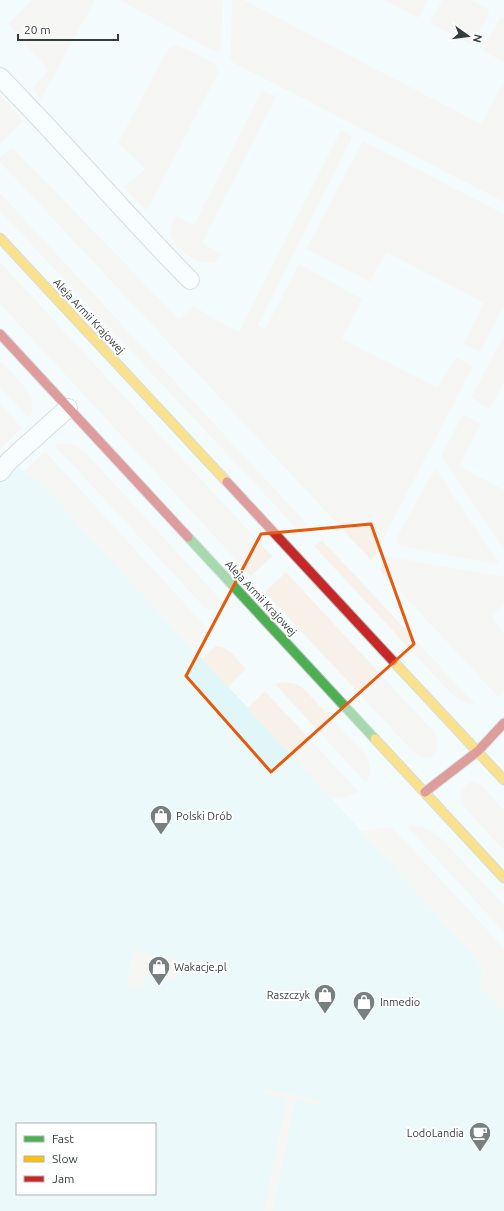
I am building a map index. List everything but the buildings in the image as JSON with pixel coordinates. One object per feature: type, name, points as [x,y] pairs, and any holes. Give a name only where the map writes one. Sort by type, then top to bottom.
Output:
[{"type":"street","name":"Aleja Armii Krajowej","points":[[0,238],[504,780]]},
{"type":"street","name":"Aleja Armii Krajowej","points":[[0,334],[504,878]]},
{"type":"street","points":[[425,792],[478,751],[504,723]]},
{"type":"lane","points":[[0,77],[38,116],[148,237],[190,280]]},
{"type":"lane","points":[[0,472],[9,461],[68,408]]},
{"type":"highlighted area","points":[[371,524],[414,644],[271,772],[186,676],[261,534]]},
{"type":"shaded area","points":[[32,0],[95,0],[41,99],[32,89],[48,70],[8,24]]},
{"type":"shaded area","points":[[119,0],[223,0],[221,50],[217,53]]},
{"type":"shaded area","points":[[232,0],[244,0],[481,124],[504,81],[504,202],[230,61]]},
{"type":"shaded area","points":[[384,0],[428,0],[418,18]]},
{"type":"shaded area","points":[[442,0],[471,0],[488,9],[489,14],[471,45],[430,23]]},
{"type":"shaded area","points":[[503,17],[504,62],[482,51],[500,18]]},
{"type":"shaded area","points":[[177,45],[215,63],[218,73],[147,211],[123,187],[145,169],[118,143],[169,47]]},
{"type":"shaded area","points":[[262,90],[276,97],[202,243],[223,254],[212,263],[206,263],[193,259],[176,246],[170,234],[170,227],[175,216],[194,225]]},
{"type":"shaded area","points":[[0,95],[23,121],[0,144]]},
{"type":"shaded area","points":[[341,130],[351,134],[351,140],[258,325],[265,329],[299,264],[362,299],[342,339],[438,388],[456,357],[473,366],[372,561],[0,162],[0,158],[12,147],[179,319],[194,306],[217,321],[239,332]]},
{"type":"shaded area","points":[[363,141],[504,214],[504,306],[480,352],[463,344],[484,303],[386,252],[370,282],[306,249]]},
{"type":"shaded area","points":[[0,193],[307,524],[299,531],[0,211]]},
{"type":"shaded area","points":[[0,262],[272,556],[251,576],[0,304]]},
{"type":"shaded area","points":[[504,335],[504,382],[490,409],[471,398]]},
{"type":"shaded area","points":[[0,361],[19,380],[30,396],[32,401],[32,411],[30,417],[25,415],[0,387]]},
{"type":"shaded area","points":[[0,403],[22,428],[0,449]]},
{"type":"shaded area","points":[[463,414],[481,424],[459,466],[504,490],[504,549],[441,456]]},
{"type":"shaded area","points":[[60,443],[77,446],[84,451],[223,602],[215,609],[208,610],[204,607],[54,445]]},
{"type":"shaded area","points":[[45,451],[208,629],[208,634],[192,649],[40,482],[24,471]]},
{"type":"shaded area","points":[[0,454],[40,482],[474,955],[483,972],[479,986],[504,1011],[504,1211],[0,1211]]},
{"type":"shaded area","points":[[435,468],[500,565],[399,546],[396,539]]},
{"type":"shaded area","points":[[322,540],[476,705],[466,703],[443,685],[314,546]]},
{"type":"shaded area","points":[[386,556],[504,577],[504,605],[491,616],[504,634],[504,693],[499,698],[380,570]]},
{"type":"shaded area","points":[[286,572],[436,734],[438,747],[437,752],[434,755],[426,758],[414,753],[265,592]]},
{"type":"shaded area","points":[[216,646],[225,648],[229,651],[246,669],[228,687],[202,659]]},
{"type":"shaded area","points":[[282,682],[293,683],[302,687],[365,754],[369,761],[370,768],[370,776],[366,783],[275,684]]},
{"type":"shaded area","points":[[265,691],[359,792],[345,797],[331,798],[247,708]]},
{"type":"shaded area","points":[[474,781],[482,786],[504,810],[504,850],[473,817],[461,800],[463,788]]},
{"type":"shaded area","points":[[405,825],[423,827],[440,837],[504,905],[504,932]]},
{"type":"shaded area","points":[[392,827],[504,948],[504,1011],[479,986],[483,972],[474,955],[360,831]]},
{"type":"shaded area","points":[[133,951],[179,960],[176,981],[145,975],[142,989],[127,986]]},
{"type":"shaded area","points":[[267,1089],[316,1099],[319,1101],[320,1105],[295,1100],[273,1211],[264,1211],[287,1098],[263,1094]]},
{"type":"traffic: fast","points":[[188,537],[375,739]]},
{"type":"traffic: slow","points":[[0,238],[227,482]]},
{"type":"traffic: slow","points":[[393,661],[504,780]]},
{"type":"traffic: slow","points":[[375,739],[504,878]]},
{"type":"traffic: jam","points":[[0,334],[188,537]]},
{"type":"traffic: jam","points":[[227,482],[393,661]]},
{"type":"traffic: jam","points":[[425,792],[478,751],[504,723]]},
{"type":"place","name":"Polski Drób","points":[[161,836]]},
{"type":"place","name":"Wakacje.pl","points":[[159,986]]},
{"type":"place","name":"Raszczyk","points":[[325,1014]]},
{"type":"place","name":"Inmedio","points":[[364,1022]]},
{"type":"place","name":"LodoLandia","points":[[480,1152]]}]
